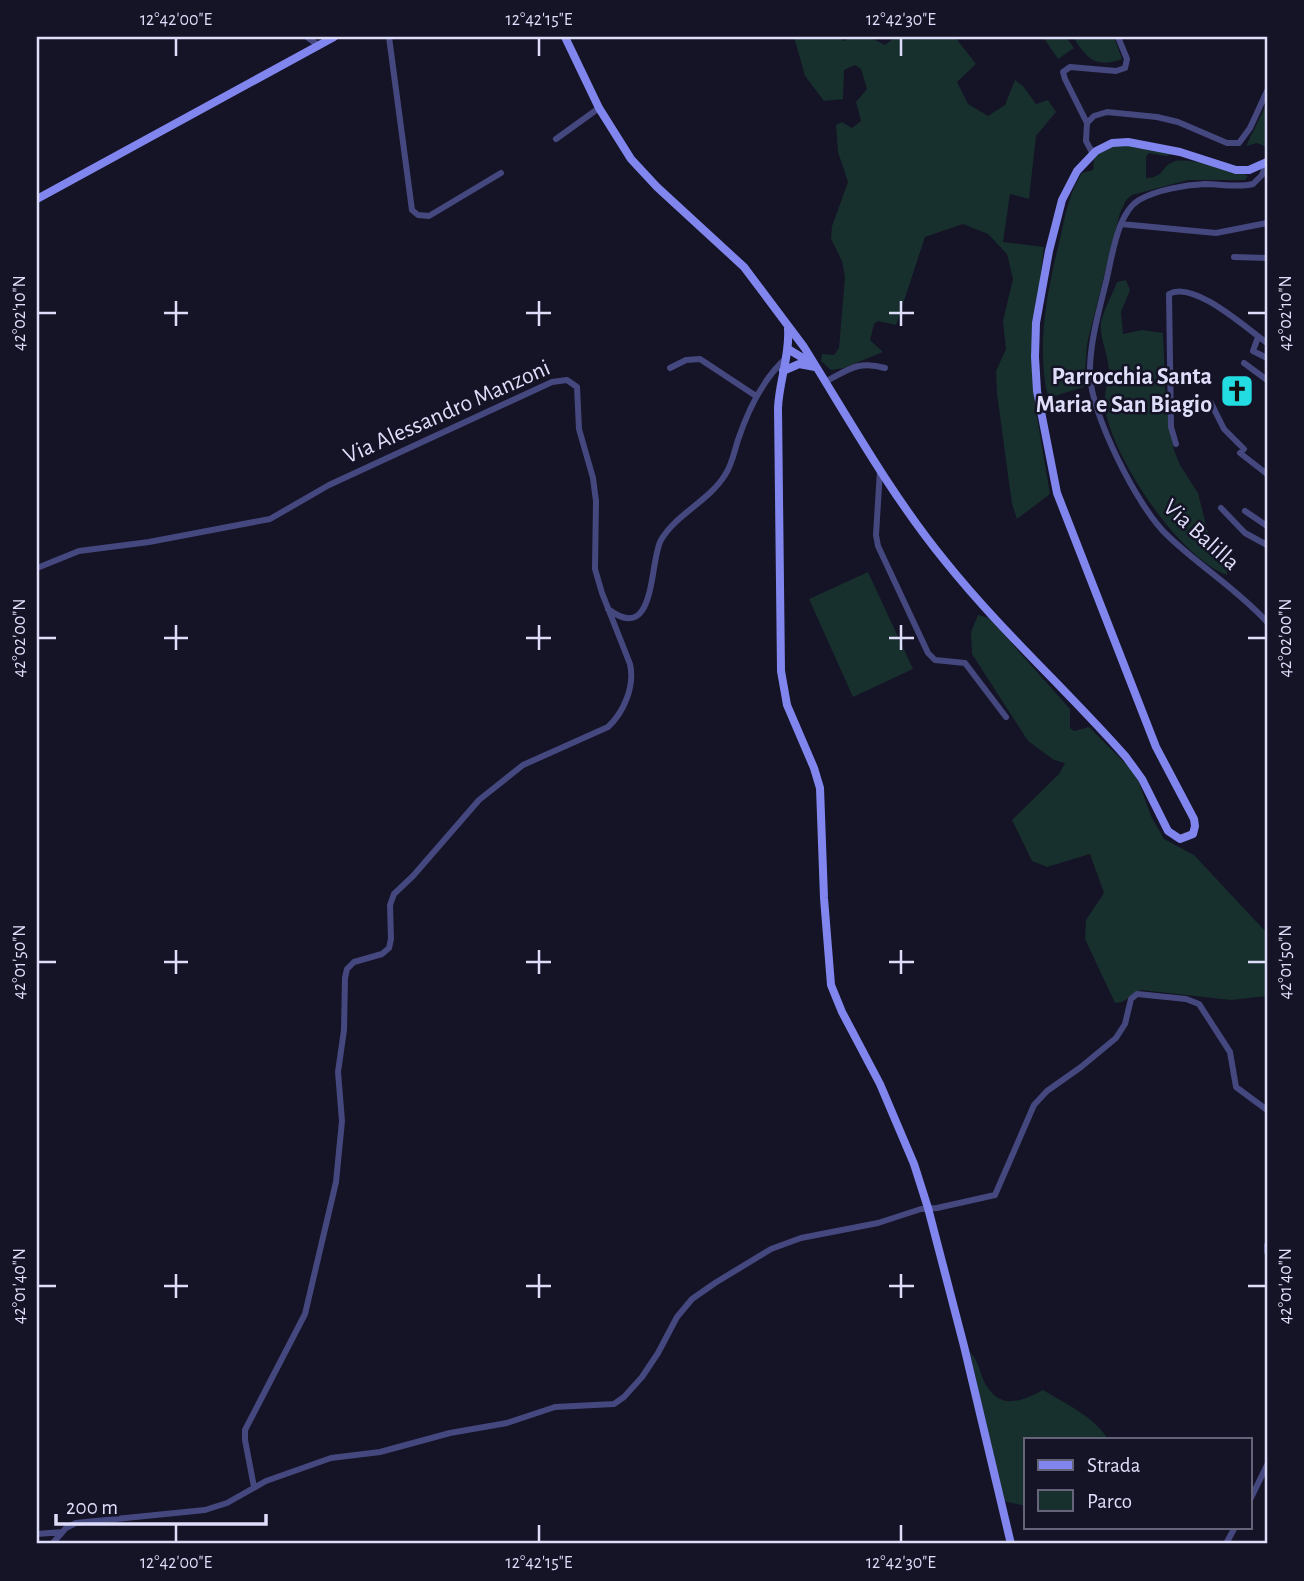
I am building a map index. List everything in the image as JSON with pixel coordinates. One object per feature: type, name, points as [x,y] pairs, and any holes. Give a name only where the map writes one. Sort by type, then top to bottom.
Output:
[{"type":"street","points":[[307,37],[318,46]]},
{"type":"street","points":[[37,199],[334,37]]},
{"type":"street","points":[[389,37],[412,210],[418,215],[429,216],[501,173]]},
{"type":"street","points":[[565,37],[599,108],[637,166],[744,267],[808,354],[918,527],[953,572],[1134,767],[1171,835],[1182,839],[1191,836],[1195,829],[1194,819],[1156,747],[1057,493],[1037,391],[1036,323],[1051,240],[1069,185],[1079,168],[1093,154],[1109,144],[1125,142],[1172,150],[1236,170],[1249,170],[1267,162]]},
{"type":"street","points":[[1093,154],[1086,141],[1087,123],[1063,72],[1070,67],[1116,71],[1125,68],[1127,59],[1118,37]]},
{"type":"street","points":[[1087,123],[1094,116],[1107,112],[1165,118],[1227,143],[1236,144],[1249,131],[1267,91]]},
{"type":"street","points":[[556,139],[599,108]]},
{"type":"street","points":[[1267,162],[1262,175],[1250,185],[1198,185],[1146,196],[1130,206],[1121,224],[1216,233],[1267,223]]},
{"type":"street","name":"Via Balilla","points":[[1121,224],[1091,354],[1090,381],[1095,405],[1133,490],[1151,518],[1170,538],[1267,621]]},
{"type":"street","points":[[1234,257],[1267,258]]},
{"type":"street","points":[[1176,444],[1171,427],[1169,294],[1177,291],[1202,298],[1230,314],[1267,343]]},
{"type":"street","points":[[788,329],[778,408],[781,671],[788,705],[820,788],[830,977],[839,1006],[876,1075],[902,1133],[928,1208],[1011,1544]]},
{"type":"street","points":[[1258,337],[1253,351],[1267,358]]},
{"type":"street","points":[[608,610],[626,618],[636,616],[643,610],[652,583],[660,542],[725,476],[756,396],[787,353],[798,347],[808,354]]},
{"type":"street","points":[[787,353],[816,368]]},
{"type":"street","points":[[670,368],[686,360],[700,359],[756,396]]},
{"type":"street","points":[[1244,363],[1266,376]]},
{"type":"street","points":[[783,371],[799,364],[816,368]]},
{"type":"street","points":[[825,383],[857,365],[870,364],[885,368]]},
{"type":"street","name":"Via Alessandro Manzoni","points":[[37,568],[79,551],[178,537],[270,519],[329,485],[552,382],[564,379],[574,383],[578,390],[579,429],[593,478],[596,501],[594,565],[631,669],[627,697],[616,720],[608,727],[520,766],[479,800],[394,894],[390,905],[392,936],[389,948],[382,954],[354,962],[346,971],[345,1023],[338,1072],[342,1126],[338,1175],[306,1309],[245,1432],[254,1487]]},
{"type":"street","points":[[1211,403],[1224,429],[1244,449],[1240,453],[1267,474]]},
{"type":"street","points":[[880,468],[876,535],[878,546],[928,653],[934,660],[965,663],[1006,717]]},
{"type":"street","points":[[1221,508],[1244,533],[1267,545]]},
{"type":"street","points":[[1245,511],[1267,526]]},
{"type":"street","points":[[52,1544],[62,1532],[76,1523],[205,1510],[227,1503],[254,1487],[331,1458],[385,1451],[450,1433],[507,1423],[555,1406],[614,1404],[642,1377],[684,1308],[715,1283],[786,1242],[878,1223],[928,1208],[989,1198],[996,1194],[1034,1105],[1044,1094],[1082,1068],[1116,1038],[1125,1024],[1131,999],[1137,994],[1186,999],[1199,1004],[1230,1052],[1238,1089],[1267,1110]]},
{"type":"street","points":[[1267,1245],[1267,1252]]},
{"type":"street","points":[[1252,1496],[1267,1465]]},
{"type":"street","points":[[1226,1544],[1234,1528]]},
{"type":"street","points":[[37,1534],[62,1532]]},
{"type":"green space","points":[[794,37],[839,37],[843,41],[864,37],[885,45],[895,37],[955,37],[976,64],[957,82],[968,104],[988,116],[1005,105],[1015,80],[1036,104],[1048,100],[1056,112],[1036,136],[1029,199],[1010,194],[1003,242],[1044,247],[1031,353],[1035,405],[1050,494],[1017,519],[1012,504],[996,371],[1006,349],[1003,321],[1013,279],[1007,254],[988,234],[963,224],[925,237],[896,325],[878,321],[874,324],[870,340],[883,352],[844,368],[831,370],[821,361],[822,354],[834,355],[839,348],[845,277],[842,261],[831,239],[832,226],[848,182],[838,152],[836,125],[842,122],[852,128],[861,121],[856,102],[867,89],[861,69],[855,65],[844,70],[843,99],[824,101],[805,76]]},
{"type":"green space","points":[[1043,37],[1066,37],[1074,48],[1058,59]]},
{"type":"green space","points":[[1073,37],[1114,37],[1122,59],[1105,63],[1093,60]]},
{"type":"green space","points":[[1267,103],[1267,147],[1257,143],[1246,146]]},
{"type":"green space","points":[[1117,144],[1178,153],[1166,156],[1149,153],[1146,157],[1146,178],[1157,176],[1169,164],[1179,161],[1211,164],[1248,176],[1245,180],[1188,180],[1132,195],[1126,200],[1120,213],[1087,344],[1084,387],[1048,398],[1043,358],[1045,318],[1068,205],[1082,173],[1093,170],[1094,157],[1102,150]]},
{"type":"green space","points":[[1126,280],[1130,290],[1121,312],[1123,334],[1142,330],[1163,333],[1166,405],[1174,450],[1198,493],[1213,553],[1227,571],[1227,575],[1208,565],[1169,527],[1134,477],[1110,428],[1105,407],[1109,370],[1101,322],[1117,282]]},
{"type":"green space","points":[[868,572],[913,669],[853,697],[809,599]]},
{"type":"green space","points":[[978,615],[989,618],[1070,709],[1070,728],[1074,731],[1089,727],[1136,774],[1151,816],[1164,839],[1194,855],[1266,932],[1267,996],[1231,1000],[1141,990],[1122,1002],[1115,1003],[1085,939],[1086,920],[1104,893],[1090,854],[1047,867],[1032,861],[1012,820],[1059,774],[1065,763],[1054,760],[1028,741],[972,654],[971,632]]},
{"type":"green space","points":[[970,1352],[988,1388],[1000,1399],[1021,1400],[1043,1390],[1087,1417],[1107,1438],[1024,1438],[1024,1506],[1003,1501]]},
{"type":"place","name":"Parrocchia Santa Maria e San Biagio","points":[[1237,391]]}]
